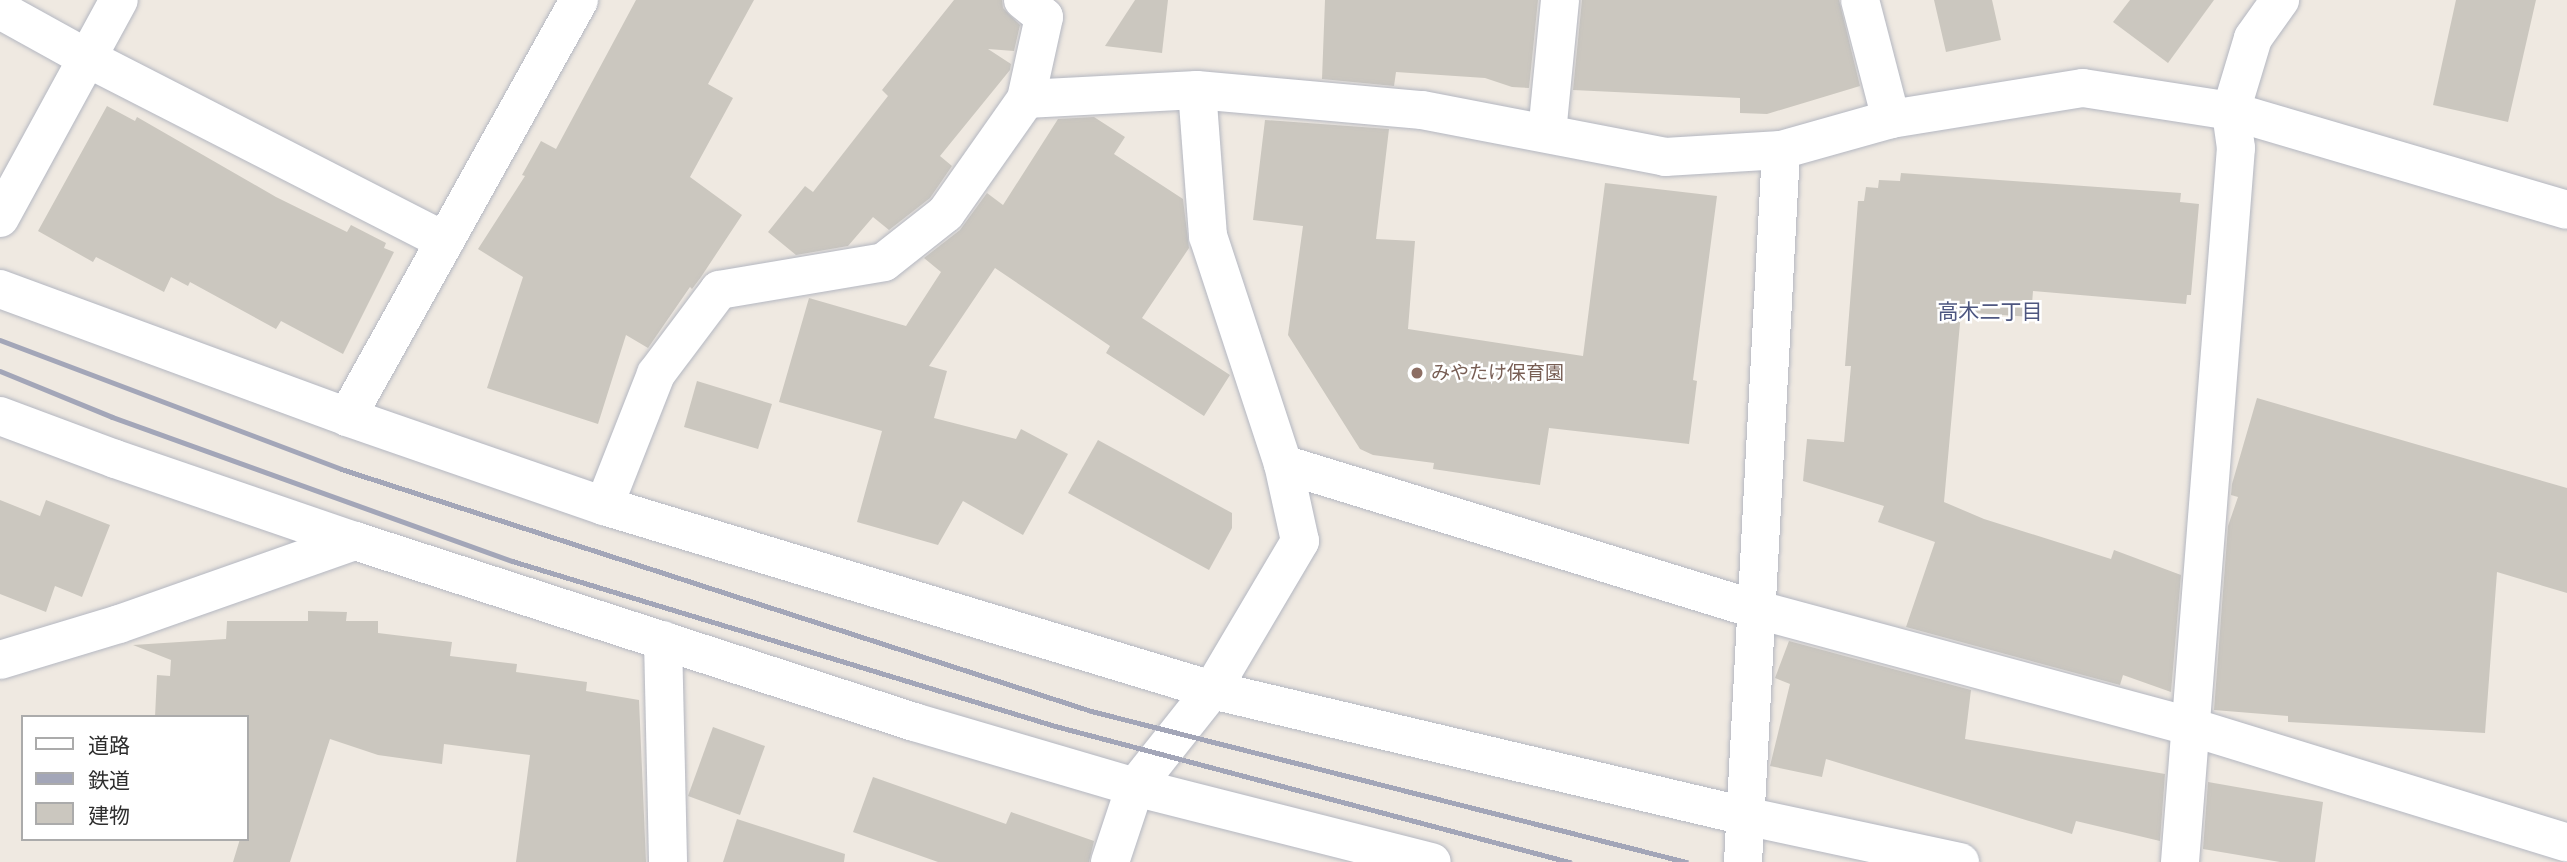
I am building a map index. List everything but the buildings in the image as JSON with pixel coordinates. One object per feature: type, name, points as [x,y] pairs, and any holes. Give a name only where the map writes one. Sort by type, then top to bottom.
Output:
[{"type":"street","points":[[0,218],[118,0]]},
{"type":"street","points":[[347,417],[579,0]]},
{"type":"street","points":[[604,506],[656,374],[719,290],[884,262],[946,212],[1026,99],[1044,17],[1023,0]]},
{"type":"street","points":[[1547,133],[1560,0]]},
{"type":"street","points":[[1860,0],[1891,119]]},
{"type":"street","points":[[2180,862],[2236,148],[2231,111],[2253,38],[2280,0]]},
{"type":"street","points":[[0,10],[87,58],[445,242]]},
{"type":"street","points":[[1026,99],[1197,90],[1422,110],[1665,157],[1782,150],[1891,119],[2083,88],[2231,111],[2567,210]]},
{"type":"street","points":[[1110,862],[1135,787],[1212,690],[1300,541],[1283,464],[1208,236],[1197,90]]},
{"type":"street","points":[[1743,862],[1782,150]]},
{"type":"street","points":[[0,289],[347,417],[604,506],[1212,690],[1745,816],[1960,862]]},
{"type":"street","points":[[0,416],[115,459],[355,541],[914,722],[1135,787],[1432,862]]},
{"type":"street","points":[[1283,464],[1755,609],[2191,727],[2567,843]]},
{"type":"street","points":[[0,660],[119,624],[355,541]]},
{"type":"street","points":[[663,640],[668,862]]},
{"type":"railway","points":[[0,340],[341,469],[1091,711],[1686,862]]},
{"type":"railway","points":[[0,371],[112,417],[512,561],[1055,726],[1569,862]]},
{"type":"place","name":"みやたけ保育園","points":[[1417,373]]},
{"type":"district","name":"高木二丁目","points":[[1990,312]]}]
